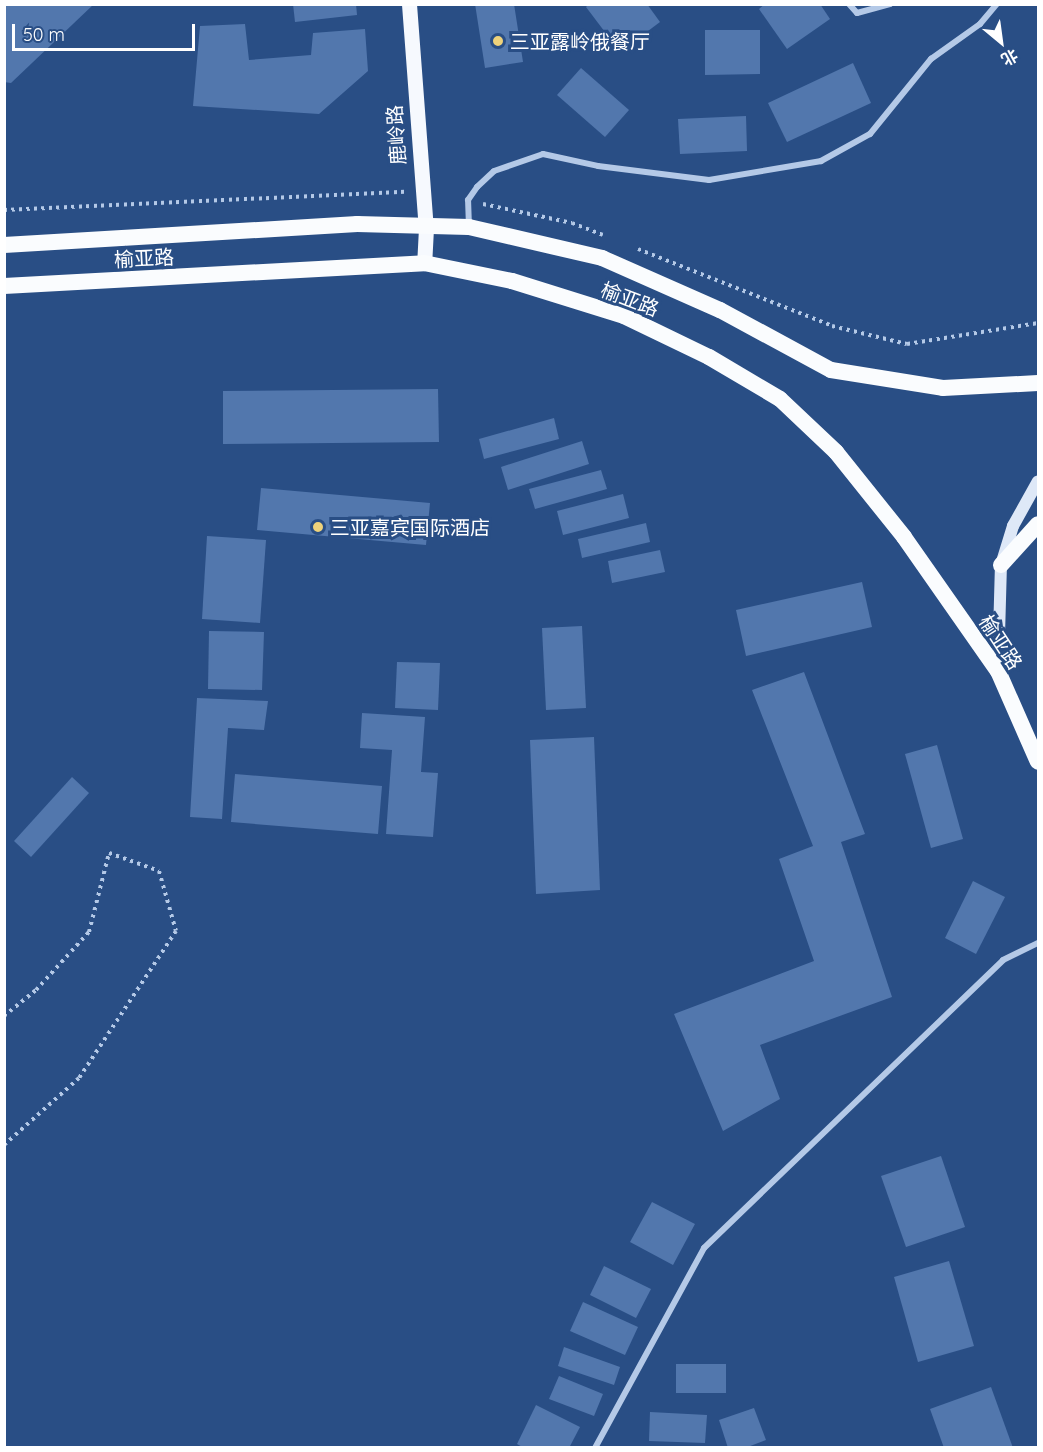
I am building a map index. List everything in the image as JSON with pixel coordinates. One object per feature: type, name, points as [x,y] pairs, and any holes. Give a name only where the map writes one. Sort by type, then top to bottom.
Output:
[{"type":"highway","name":"榆亚路","points":[[4,245],[357,224],[426,228],[469,227],[602,258],[720,310],[831,370],[943,388],[1038,383]]},
{"type":"highway","name":"榆亚路","points":[[4,286],[424,263],[512,281],[624,316],[709,357],[780,399],[836,452],[867,488],[998,671],[1038,762]]},
{"type":"highway","points":[[1001,565],[1038,524]]},
{"type":"main road","name":"鹿岭路","points":[[409,4],[426,228],[424,263]]},
{"type":"main road","points":[[998,671],[1001,565],[1014,526],[1038,481]]},
{"type":"street","points":[[849,4],[857,13],[890,4]]},
{"type":"street","points":[[469,227],[468,200],[477,187],[494,171],[543,154],[598,166],[709,180],[821,161],[870,134],[931,59],[980,24],[997,4]]},
{"type":"street","points":[[595,1448],[704,1248],[1003,960],[1038,943]]},
{"type":"path","points":[[4,1016],[36,990],[89,932],[109,853],[159,871],[176,931],[79,1078],[4,1145]]},
{"type":"building","points":[[4,4],[94,4],[11,83],[4,82]]},
{"type":"building","points":[[293,4],[356,4],[357,15],[295,22]]},
{"type":"building","points":[[475,4],[514,4],[523,62],[485,68]]},
{"type":"building","points":[[589,4],[647,4],[660,22],[620,52],[586,7]]},
{"type":"building","points":[[765,4],[820,4],[830,19],[787,49],[759,9]]},
{"type":"building","points":[[245,24],[249,60],[311,55],[313,33],[365,29],[368,71],[319,114],[193,106],[200,26]]},
{"type":"building","points":[[705,30],[760,30],[760,74],[705,75]]},
{"type":"building","points":[[853,63],[871,103],[787,142],[768,103]]},
{"type":"building","points":[[581,68],[629,110],[605,137],[557,95]]},
{"type":"building","points":[[746,116],[747,151],[680,154],[678,119]]},
{"type":"building","points":[[438,389],[439,442],[223,444],[223,391]]},
{"type":"building","points":[[554,418],[559,439],[484,459],[479,439]]},
{"type":"building","points":[[582,441],[589,464],[508,490],[501,467]]},
{"type":"building","points":[[601,470],[607,489],[535,509],[529,489]]},
{"type":"building","points":[[261,488],[430,503],[426,545],[257,530]]},
{"type":"building","points":[[623,494],[629,518],[563,535],[557,511]]},
{"type":"building","points":[[646,523],[650,542],[582,558],[578,539]]},
{"type":"building","points":[[207,536],[266,540],[260,623],[202,619]]},
{"type":"building","points":[[660,550],[665,572],[612,583],[608,561]]},
{"type":"building","points":[[862,582],[872,627],[746,656],[736,610]]},
{"type":"building","points":[[582,626],[586,708],[546,710],[542,628]]},
{"type":"building","points":[[209,631],[264,632],[262,690],[208,689]]},
{"type":"building","points":[[397,662],[440,663],[438,710],[395,708]]},
{"type":"building","points":[[804,672],[865,834],[841,842],[892,997],[760,1045],[780,1099],[723,1131],[674,1014],[814,961],[779,859],[813,846],[752,690]]},
{"type":"building","points":[[197,698],[268,701],[264,730],[228,728],[222,819],[190,817]]},
{"type":"building","points":[[362,713],[425,717],[421,772],[438,773],[433,837],[386,834],[392,750],[360,748]]},
{"type":"building","points":[[594,737],[600,890],[536,894],[530,740]]},
{"type":"building","points":[[937,745],[963,839],[931,848],[905,754]]},
{"type":"building","points":[[235,774],[382,786],[378,834],[231,822]]},
{"type":"building","points":[[72,777],[89,793],[31,857],[14,841]]},
{"type":"building","points":[[973,881],[1005,897],[976,954],[945,938]]},
{"type":"building","points":[[941,1156],[965,1227],[906,1247],[881,1176]]},
{"type":"building","points":[[652,1202],[695,1224],[673,1265],[630,1242]]},
{"type":"building","points":[[949,1261],[974,1346],[918,1362],[894,1277]]},
{"type":"building","points":[[604,1266],[651,1289],[636,1318],[590,1295]]},
{"type":"building","points":[[583,1302],[638,1327],[625,1355],[570,1331]]},
{"type":"building","points":[[564,1347],[620,1367],[614,1385],[558,1366]]},
{"type":"building","points":[[676,1364],[726,1364],[726,1393],[676,1393]]},
{"type":"building","points":[[559,1376],[603,1394],[594,1416],[549,1399]]},
{"type":"building","points":[[991,1387],[1013,1448],[944,1448],[930,1409]]},
{"type":"building","points":[[536,1405],[580,1427],[569,1448],[524,1448],[517,1444]]},
{"type":"building","points":[[754,1408],[766,1440],[745,1448],[728,1448],[719,1420]]},
{"type":"building","points":[[650,1412],[707,1415],[705,1443],[649,1441]]},
{"type":"place","name":"三亚露岭俄餐厅","points":[[498,41]]},
{"type":"place","name":"三亚嘉宾国际酒店","points":[[318,527]]}]
